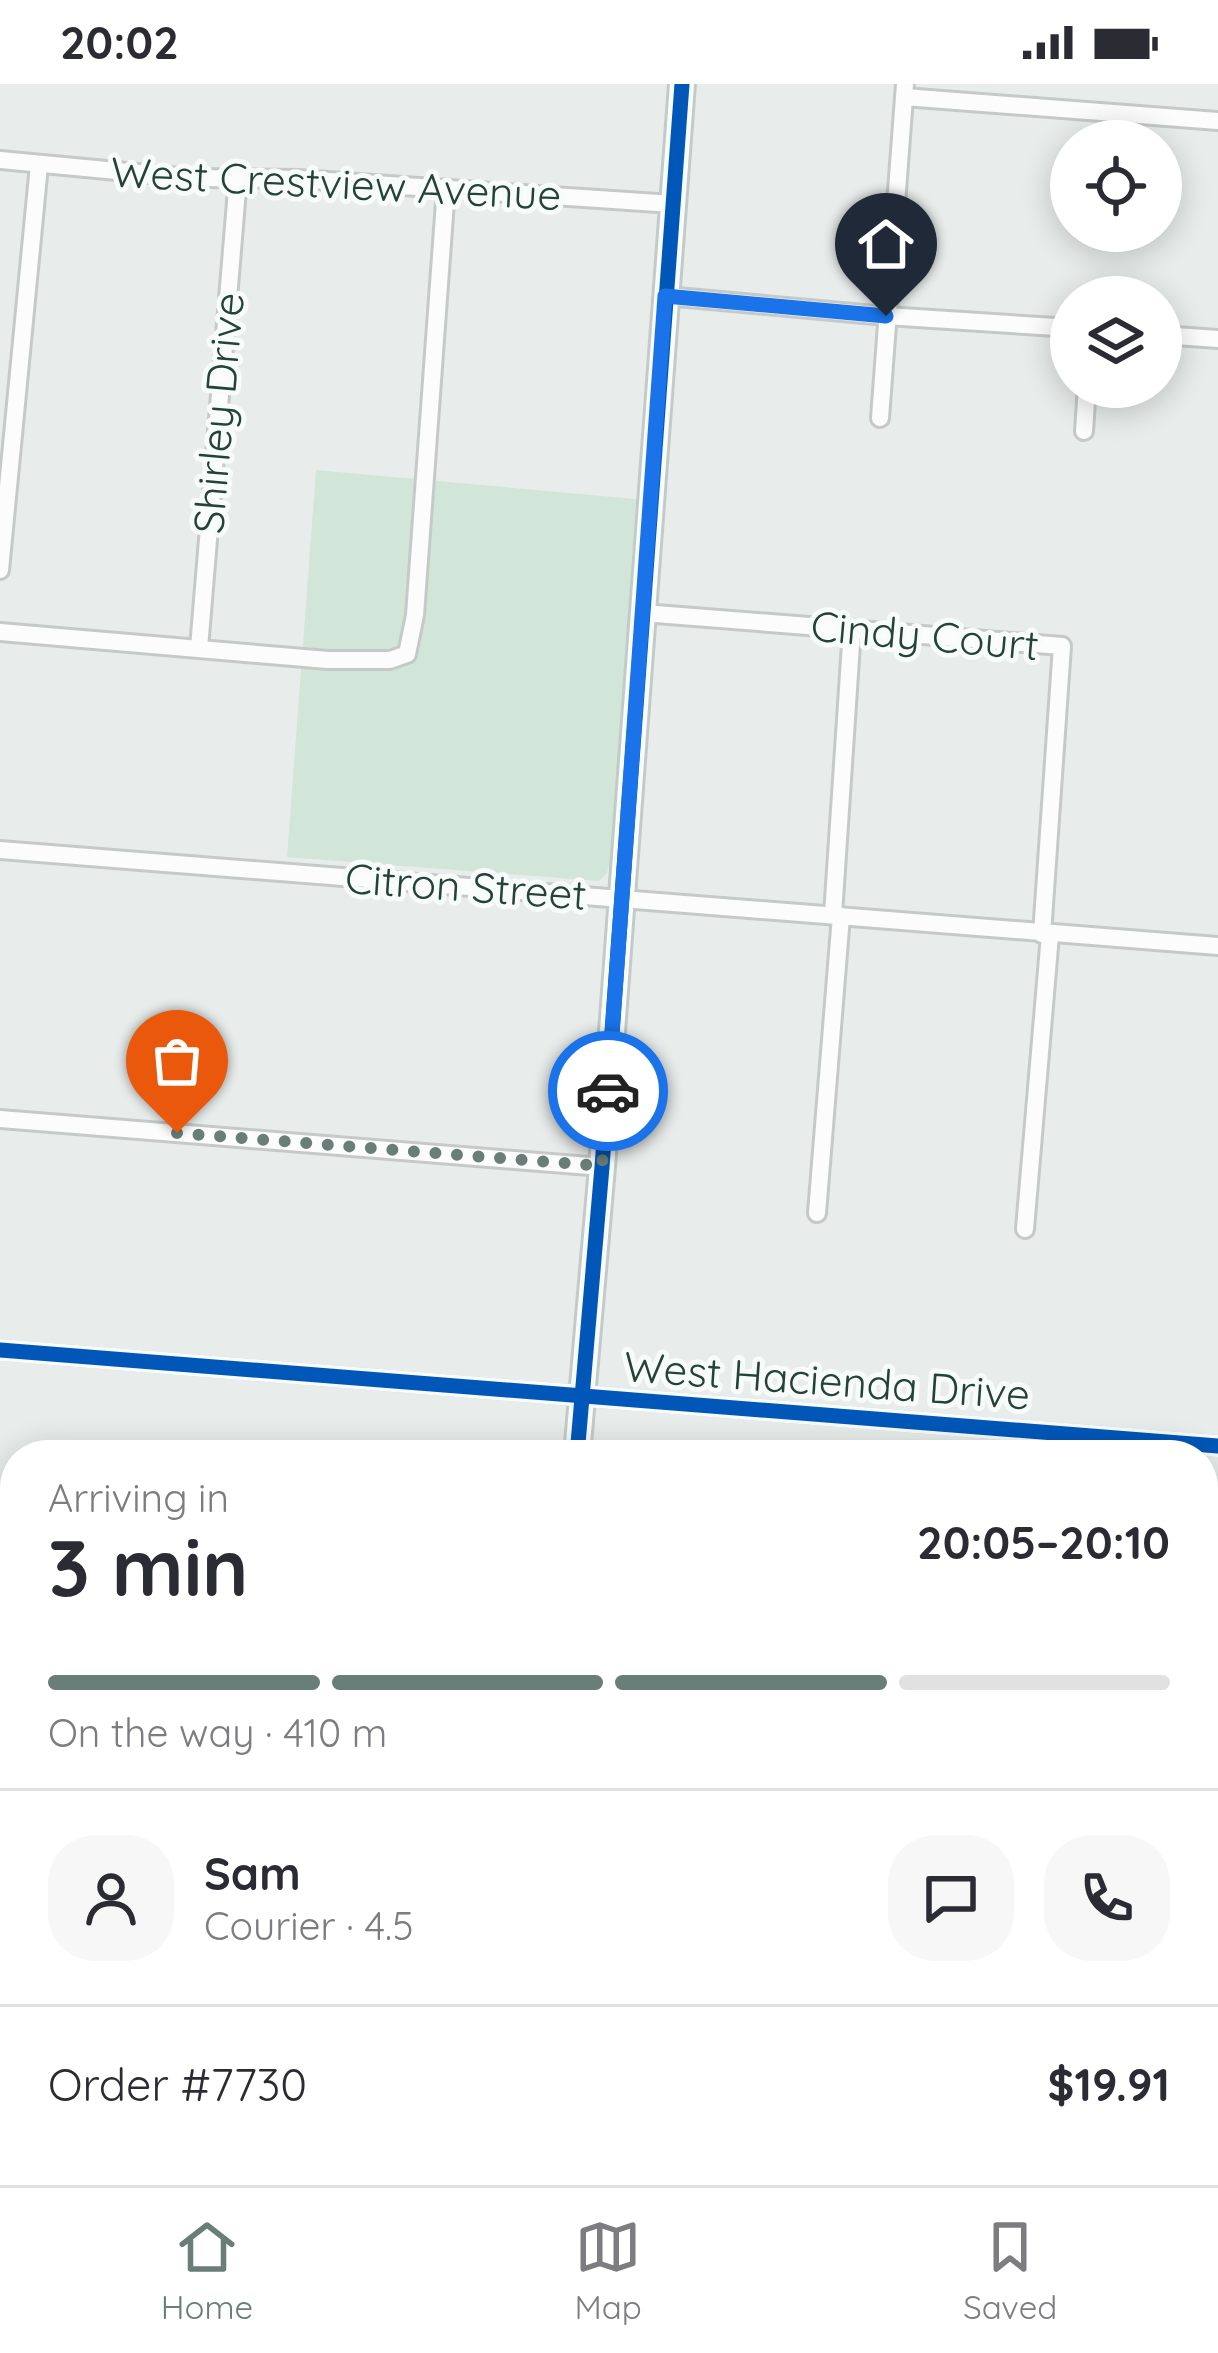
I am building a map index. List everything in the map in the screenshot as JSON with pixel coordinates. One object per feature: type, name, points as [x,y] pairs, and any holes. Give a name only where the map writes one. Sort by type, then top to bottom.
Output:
[{"type":"street","points":[[578,1440],[682,84]]},
{"type":"street","points":[[880,418],[904,90],[1218,121]]},
{"type":"street","name":"West Crestview Avenue","points":[[0,160],[191,178],[298,178],[673,204]]},
{"type":"street","points":[[0,570],[7,448],[39,165]]},
{"type":"street","name":"Shirley Drive","points":[[200,648],[238,178]]},
{"type":"street","points":[[0,632],[328,660],[389,660],[407,654],[415,615],[446,188]]},
{"type":"street","points":[[665,296],[1050,327]]},
{"type":"street","points":[[1182,336],[1218,339]]},
{"type":"street","points":[[1084,431],[1086,408]]},
{"type":"street","name":"Cindy Court","points":[[643,613],[1062,646],[1046,935]]},
{"type":"street","points":[[817,1213],[852,629]]},
{"type":"street","name":"Citron Street","points":[[0,850],[1218,946]]},
{"type":"street","points":[[1025,1229],[1046,935]]},
{"type":"street","points":[[0,1119],[602,1166]]},
{"type":"street","name":"West Hacienda Drive","points":[[0,1350],[1142,1440]]},
{"type":"green space","points":[[316,470],[636,499],[612,856],[599,881],[287,857]]},
{"type":"cycle path","points":[[578,1440],[682,84]]},
{"type":"cycle path","points":[[0,1350],[1142,1440]]},
{"type":"way so far","points":[[177,1133],[602,1166],[608,1091]]},
{"type":"route","points":[[608,1091],[665,296],[886,316]]}]
